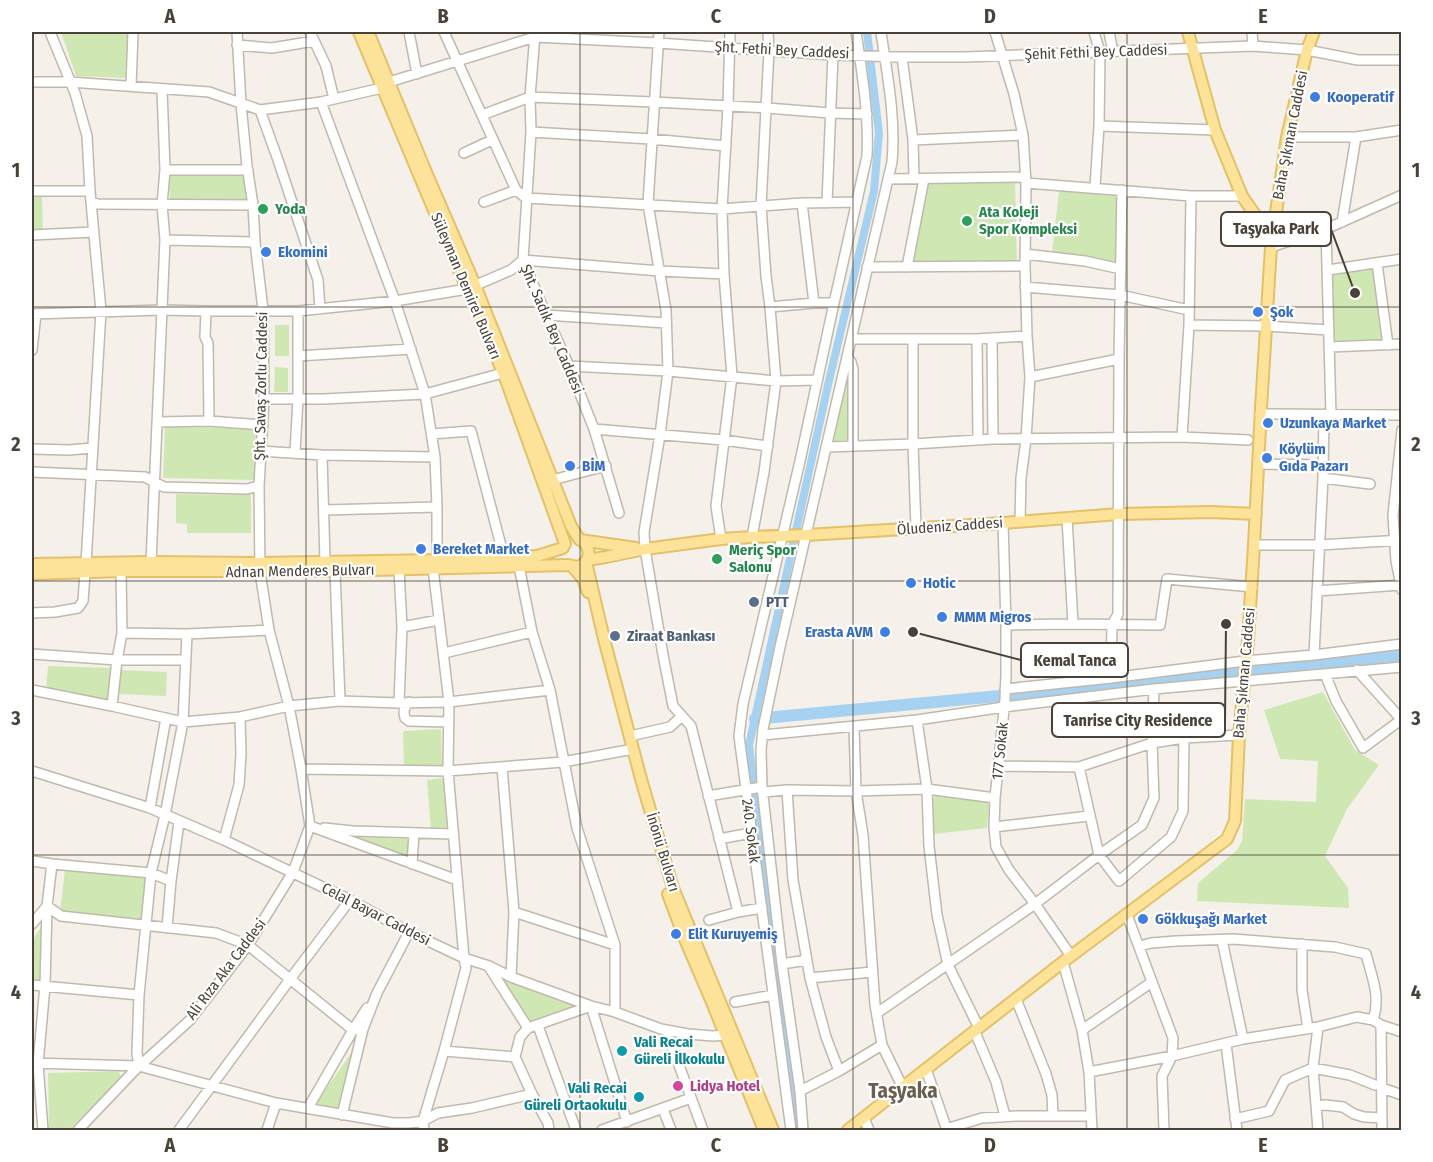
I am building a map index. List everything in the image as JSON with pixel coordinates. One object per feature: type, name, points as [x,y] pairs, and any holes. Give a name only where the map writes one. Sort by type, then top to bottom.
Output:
[{"type":"main road","name":"Süleyman Demirel Bulvarı","points":[[359,32],[385,85],[471,287],[509,369],[571,526],[581,540]]},
{"type":"main road","name":"Süleyman Demirel Bulvarı","points":[[368,32],[385,85]]},
{"type":"main road","points":[[1188,32],[1215,130],[1242,196],[1271,243]]},
{"type":"main road","name":"Baha Şıkman Caddesi","points":[[848,1131],[1067,959],[1227,839],[1235,821],[1239,735],[1252,587],[1271,243],[1287,137],[1307,50],[1314,32]]},
{"type":"main road","name":"Süleyman Demirel Bulvarı","points":[[471,287],[472,300],[503,373],[564,546]]},
{"type":"main road","name":"Öludeniz Caddesi","points":[[645,549],[721,539],[1119,514],[1211,512],[1256,514]]},
{"type":"main road","points":[[581,540],[589,551],[587,561]]},
{"type":"main road","name":"Adnan Menderes Bulvarı","points":[[32,573],[151,562],[335,571],[399,569],[504,557],[537,556],[564,546],[569,541],[581,540],[645,549]]},
{"type":"main road","points":[[564,546],[562,557],[570,566]]},
{"type":"main road","name":"Adnan Menderes Bulvarı","points":[[32,564],[121,572],[259,567],[325,561],[578,567],[587,561],[645,549]]},
{"type":"main road","name":"İnönü Bulvarı","points":[[587,561],[639,780]]},
{"type":"main road","name":"İnönü Bulvarı","points":[[570,566],[582,579],[588,592],[628,750],[673,888],[764,1131]]},
{"type":"main road","name":"İnönü Bulvarı","points":[[729,1034],[774,1131]]},
{"type":"street","points":[[32,613],[78,608],[83,601],[101,311],[87,136],[75,93],[50,32]]},
{"type":"street","points":[[131,86],[133,32]]},
{"type":"street","name":"Şht. Savaş Zorlu Caddesi","points":[[237,32],[241,104],[263,310],[264,399],[260,451],[259,567]]},
{"type":"street","points":[[409,32],[417,74]]},
{"type":"street","points":[[444,32],[516,190],[526,198],[722,209],[802,203],[856,202]]},
{"type":"street","points":[[659,32],[648,204],[666,310],[668,371],[644,532],[645,549],[673,706],[692,726],[738,912]]},
{"type":"street","points":[[721,539],[716,506],[732,376],[724,274],[722,209],[730,32]]},
{"type":"street","points":[[752,537],[768,446],[776,381],[761,206],[768,32]]},
{"type":"street","name":"240. Sokak","points":[[791,1131],[751,833],[756,789],[739,736],[742,709],[786,535],[817,380],[867,156],[867,114],[856,32]]},
{"type":"street","points":[[803,1131],[773,880],[756,789],[767,710],[804,535],[827,447],[889,179],[894,144],[893,120],[881,32]]},
{"type":"street","points":[[995,32],[1014,94],[1023,135],[1026,180],[1025,266],[1030,377],[1021,478],[1020,521]]},
{"type":"street","points":[[1094,32],[1100,52],[1095,188]]},
{"type":"street","points":[[1109,32],[1113,52]]},
{"type":"street","points":[[1252,32],[1252,46]]},
{"type":"street","name":"Şht. Fethi Bey Caddesi","points":[[260,110],[321,102],[385,85],[535,34],[885,56]]},
{"type":"street","name":"Şht. Sadık Bey Caddesi","points":[[535,34],[523,260],[594,429],[619,513]]},
{"type":"street","points":[[237,45],[272,48],[312,36],[326,66],[334,99]]},
{"type":"street","name":"Şehit Fethi Bey Caddesi","points":[[885,56],[1003,56],[1252,46],[1307,50],[1358,60],[1401,60]]},
{"type":"street","points":[[827,203],[833,54]]},
{"type":"street","points":[[902,57],[919,179],[907,267]]},
{"type":"street","points":[[32,82],[70,82],[209,92],[260,110],[318,280],[320,309]]},
{"type":"street","points":[[151,562],[165,240],[162,205],[165,170],[162,89]]},
{"type":"street","points":[[482,115],[530,97],[867,114]]},
{"type":"street","points":[[321,102],[411,349],[425,394],[435,457],[437,507],[435,564],[449,702],[448,771],[466,968],[423,1126]]},
{"type":"street","points":[[1099,126],[1215,130]]},
{"type":"street","points":[[1287,137],[1356,138],[1401,130]]},
{"type":"street","points":[[531,132],[726,146]]},
{"type":"street","points":[[913,140],[1023,135]]},
{"type":"street","points":[[1342,222],[1356,138]]},
{"type":"street","points":[[464,153],[492,140]]},
{"type":"street","points":[[165,170],[248,170]]},
{"type":"street","points":[[889,179],[1026,180],[1191,196],[1242,196]]},
{"type":"street","points":[[484,201],[516,190]]},
{"type":"street","points":[[1111,678],[1112,625],[1118,614],[1122,190]]},
{"type":"street","points":[[32,191],[90,191]]},
{"type":"street","points":[[1271,243],[1326,229],[1401,195]]},
{"type":"street","points":[[1182,437],[1189,325],[1191,196]]},
{"type":"street","points":[[91,202],[98,204],[253,205]]},
{"type":"street","points":[[802,203],[814,303]]},
{"type":"street","points":[[1314,655],[1323,465],[1328,415],[1329,330],[1326,229]]},
{"type":"street","points":[[32,234],[94,232]]},
{"type":"street","points":[[165,240],[255,242]]},
{"type":"street","points":[[1025,254],[1074,259],[1121,269]]},
{"type":"street","points":[[1328,270],[1401,259]]},
{"type":"street","points":[[32,350],[34,314],[162,309],[298,310],[395,301],[471,287],[511,270],[523,260],[724,274]]},
{"type":"street","points":[[1377,263],[1388,345]]},
{"type":"street","points":[[867,267],[1025,266]]},
{"type":"street","points":[[1026,287],[1120,295],[1189,310]]},
{"type":"street","points":[[770,307],[834,303]]},
{"type":"street","points":[[295,452],[298,399],[298,310]]},
{"type":"street","points":[[207,311],[205,337],[208,343],[209,422]]},
{"type":"street","points":[[546,315],[666,323]]},
{"type":"street","points":[[1189,325],[1329,330]]},
{"type":"street","points":[[851,339],[977,339],[1027,336]]},
{"type":"street","points":[[992,338],[993,439]]},
{"type":"street","points":[[913,339],[916,528]]},
{"type":"street","points":[[977,339],[978,440]]},
{"type":"street","points":[[1329,346],[1401,344]]},
{"type":"street","points":[[298,356],[411,349]]},
{"type":"street","points":[[847,356],[853,369],[853,446]]},
{"type":"street","points":[[1030,377],[1119,360]]},
{"type":"street","points":[[569,366],[668,371],[776,381],[817,380]]},
{"type":"street","points":[[264,399],[324,399],[425,394],[503,373]]},
{"type":"street","points":[[1260,414],[1401,415]]},
{"type":"street","points":[[158,422],[262,425]]},
{"type":"street","points":[[594,429],[768,446]]},
{"type":"street","points":[[1317,591],[1401,587],[1396,561],[1399,540],[1393,515],[1401,430]]},
{"type":"street","points":[[432,434],[471,431],[504,557]]},
{"type":"street","points":[[827,447],[993,439],[1182,437],[1248,440]]},
{"type":"street","points":[[32,449],[93,448]]},
{"type":"street","points":[[260,451],[322,455],[435,457]]},
{"type":"street","points":[[322,455],[325,561]]},
{"type":"street","points":[[1258,464],[1323,465]]},
{"type":"street","points":[[552,480],[606,466]]},
{"type":"street","points":[[32,472],[145,477],[164,488],[247,489],[259,486]]},
{"type":"street","points":[[1323,478],[1370,484]]},
{"type":"street","points":[[324,510],[437,507]]},
{"type":"street","points":[[1067,518],[1073,624]]},
{"type":"street","name":"177 Sokak","points":[[1003,523],[1006,625],[1005,704],[995,798],[996,847],[1009,870],[1035,904],[1067,959],[1089,1072],[1092,1131]]},
{"type":"street","points":[[1254,545],[1320,545],[1399,540]]},
{"type":"street","points":[[519,566],[532,632],[550,690],[577,828],[615,945],[615,1012]]},
{"type":"street","name":"Ali Rıza Aka Caddesi","points":[[78,1131],[139,1066],[190,1020],[248,945],[293,872],[309,826],[289,706],[269,630],[259,567]]},
{"type":"street","points":[[399,569],[405,718],[409,721],[449,722]]},
{"type":"street","points":[[335,571],[340,701]]},
{"type":"street","points":[[112,706],[122,633],[121,572]]},
{"type":"street","points":[[1006,625],[1160,625],[1167,579],[1252,587]]},
{"type":"street","points":[[402,627],[439,620]]},
{"type":"street","points":[[122,633],[188,634],[269,630]]},
{"type":"street","points":[[444,653],[532,632]]},
{"type":"street","points":[[139,1066],[137,1053],[139,995],[151,873],[183,722],[188,634]]},
{"type":"street","points":[[1005,689],[1401,644]]},
{"type":"street","points":[[32,654],[117,660],[186,660]]},
{"type":"street","points":[[763,732],[854,727],[918,720],[1005,704],[1401,667]]},
{"type":"street","points":[[1325,674],[1336,701],[1363,748],[1401,719],[1357,670]]},
{"type":"street","points":[[877,1013],[1035,904],[1142,825],[1154,798],[1152,743],[1155,689]]},
{"type":"street","points":[[32,690],[183,722],[240,717],[289,706],[340,701],[449,702],[550,690]]},
{"type":"street","points":[[630,736],[670,727],[682,716]]},
{"type":"street","points":[[224,840],[239,785],[240,717]]},
{"type":"street","points":[[150,808],[166,718]]},
{"type":"street","points":[[918,720],[927,789],[929,846],[937,915],[948,965],[977,1030],[996,1082],[1005,1116]]},
{"type":"street","points":[[854,727],[856,791],[863,835],[877,1013],[882,1045],[903,1088]]},
{"type":"street","points":[[998,766],[1079,767],[1152,743],[1184,738],[1239,735]]},
{"type":"street","points":[[1079,767],[1099,855],[1119,881],[1171,837],[1184,811],[1184,738]]},
{"type":"street","points":[[301,769],[448,771],[564,762],[628,750]]},
{"type":"street","points":[[502,766],[514,912],[511,977]]},
{"type":"street","name":"Celal Bayar Caddesi","points":[[32,771],[150,808],[293,872],[464,958],[489,966],[511,977],[666,1030],[697,1035],[729,1034]]},
{"type":"street","points":[[708,796],[756,789],[856,791],[927,789],[995,798]]},
{"type":"street","points":[[787,790],[793,880],[810,978],[826,1037],[839,1071]]},
{"type":"street","points":[[994,827],[1089,816]]},
{"type":"street","points":[[167,928],[180,822]]},
{"type":"street","points":[[309,826],[353,831],[453,834]]},
{"type":"street","points":[[309,826],[457,880]]},
{"type":"street","points":[[412,864],[414,833]]},
{"type":"street","points":[[719,839],[751,833]]},
{"type":"street","points":[[32,861],[151,873],[171,881]]},
{"type":"street","points":[[43,1131],[35,1064],[45,986],[46,906],[52,864]]},
{"type":"street","points":[[773,880],[793,880]]},
{"type":"street","points":[[179,1131],[350,900]]},
{"type":"street","points":[[32,924],[46,906]]},
{"type":"street","points":[[46,906],[61,916],[216,933],[248,945],[358,1029]]},
{"type":"street","points":[[709,920],[762,908]]},
{"type":"street","points":[[514,912],[615,945]]},
{"type":"street","points":[[1127,915],[1173,1038],[1172,1056],[1162,1076],[1164,1131]]},
{"type":"street","points":[[308,1108],[358,1029],[409,932]]},
{"type":"street","points":[[1140,946],[1168,942],[1233,939],[1335,947],[1366,954],[1376,988],[1378,1086],[1382,1131]]},
{"type":"street","points":[[1222,940],[1243,1039]]},
{"type":"street","points":[[1302,944],[1302,990],[1313,1028],[1313,1068],[1318,1131]]},
{"type":"street","points":[[782,964],[807,960]]},
{"type":"street","points":[[489,966],[528,1028]]},
{"type":"street","points":[[810,978],[872,972]]},
{"type":"street","points":[[1082,1030],[1152,981]]},
{"type":"street","points":[[32,985],[139,995]]},
{"type":"street","points":[[735,1002],[773,994]]},
{"type":"street","points":[[1016,999],[1046,1074],[1052,1095],[1053,1116]]},
{"type":"street","points":[[549,1131],[548,1123],[515,1057],[520,1037],[528,1028],[591,1006],[627,1122]]},
{"type":"street","points":[[1089,1072],[1243,1039],[1313,1028],[1357,1017],[1401,1032]]},
{"type":"street","points":[[538,1026],[576,1131]]},
{"type":"street","points":[[342,1115],[358,1029]]},
{"type":"street","points":[[666,1030],[704,1131]]},
{"type":"street","points":[[1226,1044],[1237,1131]]},
{"type":"street","points":[[800,1091],[882,1045]]},
{"type":"street","points":[[444,1051],[515,1057]]},
{"type":"street","points":[[35,1064],[139,1066],[276,1104],[423,1126]]},
{"type":"street","points":[[1235,1119],[1269,1111],[1285,1080],[1313,1068],[1350,1075],[1401,1095]]},
{"type":"street","points":[[926,1069],[947,1130],[982,1118],[1091,1116]]},
{"type":"street","points":[[423,1126],[438,1113],[472,1108],[532,1094]]},
{"type":"street","points":[[602,1131],[692,1098]]},
{"type":"street","points":[[267,1131],[276,1104]]},
{"type":"street","points":[[1316,1106],[1342,1107],[1364,1117],[1382,1118]]},
{"type":"street","points":[[663,1109],[671,1131]]},
{"type":"street","points":[[864,1118],[869,1131]]},
{"type":"street","points":[[368,1131],[370,1119]]},
{"type":"green space","points":[[61,32],[128,32],[125,78],[76,76]]},
{"type":"green space","points":[[169,173],[244,173],[247,202],[170,203]]},
{"type":"green space","name":"Ata Koleji Spor Kompleksi","points":[[1015,178],[1017,265],[912,261],[924,181]]},
{"type":"green space","points":[[1059,191],[1117,196],[1116,264],[1052,253]]},
{"type":"green space","points":[[32,195],[42,195],[43,231],[32,231]]},
{"type":"green space","points":[[1375,267],[1384,341],[1334,342],[1332,274]]},
{"type":"green space","points":[[275,325],[289,325],[289,356],[275,356]]},
{"type":"green space","points":[[275,367],[288,368],[288,392],[274,392]]},
{"type":"green space","points":[[847,374],[850,374],[849,443],[831,444]]},
{"type":"green space","points":[[165,427],[256,428],[254,480],[163,478]]},
{"type":"green space","points":[[176,494],[251,495],[251,533],[187,533],[187,524],[176,523]]},
{"type":"green space","points":[[48,666],[111,668],[109,701],[46,691]]},
{"type":"green space","points":[[120,670],[167,672],[166,696],[119,694]]},
{"type":"green space","points":[[1323,692],[1355,750],[1379,765],[1347,809],[1325,856],[1348,888],[1349,908],[1197,901],[1198,883],[1237,850],[1242,841],[1245,799],[1316,802],[1318,761],[1280,759],[1264,710]]},
{"type":"green space","points":[[441,729],[442,766],[404,767],[403,731]]},
{"type":"green space","points":[[443,778],[447,829],[431,830],[427,780]]},
{"type":"green space","points":[[935,796],[985,799],[989,804],[987,828],[934,834],[932,800]]},
{"type":"green space","points":[[350,837],[411,839],[410,860]]},
{"type":"green space","points":[[65,869],[147,877],[143,921],[60,913]]},
{"type":"green space","points":[[44,924],[42,980],[32,980],[32,950],[35,936]]},
{"type":"green space","points":[[489,966],[591,1006],[528,1028]]},
{"type":"green space","points":[[357,1045],[340,1110],[316,1103]]},
{"type":"green space","points":[[119,1071],[121,1077],[71,1128],[49,1128],[48,1073]]},
{"type":"waterway","points":[[796,1130],[749,745],[828,385],[874,191],[879,133],[867,32]]},
{"type":"waterway","points":[[755,719],[1402,655]]},
{"type":"place","name":"Kooperatif","points":[[1315,97]]},
{"type":"place","name":"Yoda","points":[[263,209]]},
{"type":"place","name":"Ata Koleji Spor Kompleksi","points":[[967,221]]},
{"type":"place","name":"Ekomini","points":[[266,252]]},
{"type":"place","name":"Taşyaka Park","points":[[1355,293]]},
{"type":"place","name":"Şok","points":[[1258,312]]},
{"type":"place","name":"Uzunkaya Market","points":[[1268,423]]},
{"type":"place","name":"Köylüm Gıda Pazarı","points":[[1267,458]]},
{"type":"place","name":"BİM","points":[[570,466]]},
{"type":"place","name":"Bereket Market","points":[[421,549]]},
{"type":"place","name":"Meriç Spor Salonu","points":[[717,559]]},
{"type":"place","name":"Hotic","points":[[911,583]]},
{"type":"place","name":"PTT","points":[[754,602]]},
{"type":"place","name":"MMM Migros","points":[[942,617]]},
{"type":"place","name":"Tanrise City Residence","points":[[1226,624]]},
{"type":"place","name":"Erasta AVM","points":[[885,632]]},
{"type":"place","name":"Kemal Tanca","points":[[913,632]]},
{"type":"place","name":"Ziraat Bankası","points":[[615,636]]},
{"type":"place","name":"Gökkuşağı Market","points":[[1143,919]]},
{"type":"place","name":"Elit Kuruyemiş","points":[[676,934]]},
{"type":"place","name":"Vali Recai Güreli İlkokulu","points":[[622,1051]]},
{"type":"place","name":"Lidya Hotel","points":[[678,1086]]},
{"type":"place","name":"Vali Recai Güreli Ortaokulu","points":[[639,1097]]},
{"type":"district","name":"Taşyaka","points":[[903,1091]]}]
